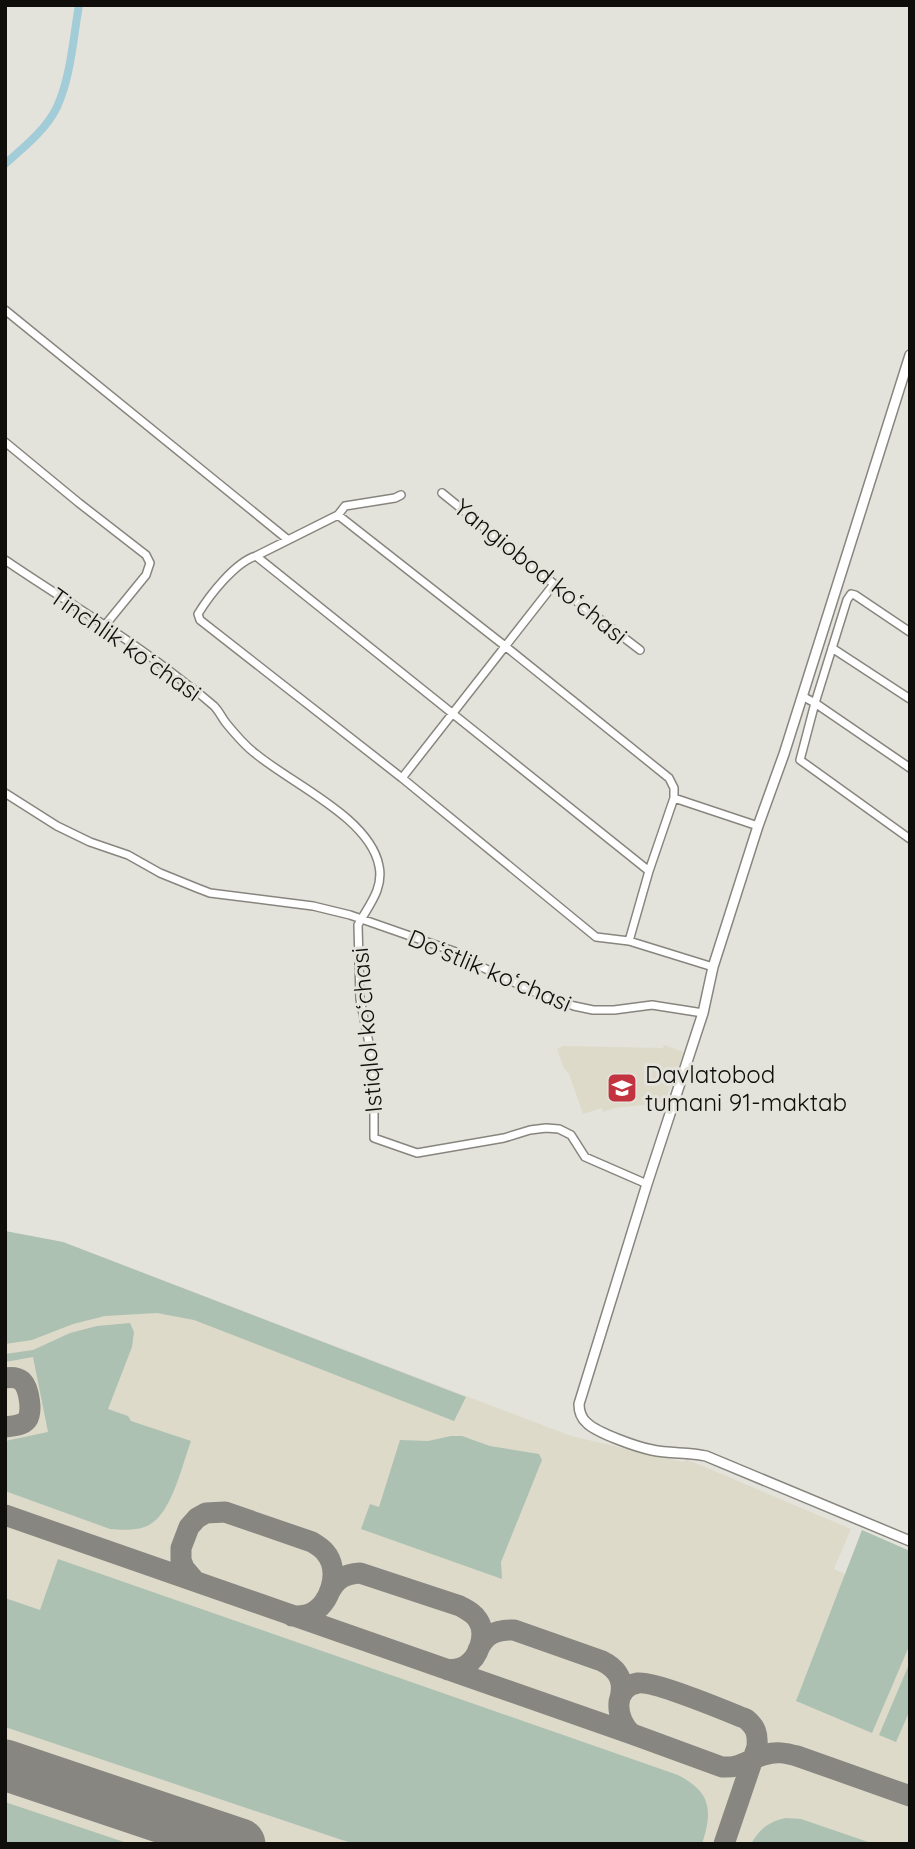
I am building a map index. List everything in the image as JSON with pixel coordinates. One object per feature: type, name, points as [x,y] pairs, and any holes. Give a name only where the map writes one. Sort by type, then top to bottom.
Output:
[{"type":"street","points":[[5,310],[287,539]]},
{"type":"street","points":[[910,355],[784,754],[758,825],[713,967],[703,1013],[579,1404],[582,1417],[592,1427],[633,1445],[652,1450],[691,1452],[706,1456],[910,1541]]},
{"type":"street","points":[[5,442],[146,555],[150,563],[146,575],[106,624]]},
{"type":"street","name":"Yangiobod koʻchasi","points":[[442,492],[640,650]]},
{"type":"street","points":[[401,495],[345,506],[338,515],[247,558],[237,565],[200,611],[200,620],[401,778],[596,937],[629,941],[713,967]]},
{"type":"street","points":[[338,515],[668,778],[674,788],[674,798],[629,941]]},
{"type":"street","points":[[256,556],[649,871]]},
{"type":"street","name":"Tinchlik koʻchasi","points":[[5,560],[106,624],[184,681],[216,708],[253,752],[278,772],[342,814],[362,833],[379,865],[380,879],[378,890],[361,919]]},
{"type":"street","points":[[401,778],[554,584]]},
{"type":"street","points":[[910,632],[851,594],[815,703],[800,760],[910,839]]},
{"type":"street","points":[[832,648],[910,699]]},
{"type":"street","points":[[802,696],[910,768]]},
{"type":"street","name":"Doʻstlik koʻchasi","points":[[5,793],[57,826],[210,893],[313,906],[361,919],[456,952],[469,961],[537,993],[574,1006],[614,1010],[652,1005],[703,1013]]},
{"type":"street","points":[[674,798],[758,825]]},
{"type":"street","name":"Istiqlol koʻchasi","points":[[361,919],[358,930],[359,988],[372,1058],[374,1138],[417,1153],[504,1138],[530,1130],[559,1129],[571,1135],[585,1157],[647,1184]]},
{"type":"shaded area","name":"Davlatobod tumani 91-maktab","points":[[664,1045],[684,1052],[664,1103],[614,1108],[603,1112],[602,1108],[583,1114],[557,1049],[563,1046],[663,1048]]},
{"type":"shaded area","points":[[5,1231],[63,1242],[571,1436],[684,1462],[686,1459],[851,1529],[834,1569],[897,1598],[910,1632],[910,1844],[5,1844]]},
{"type":"green space","points":[[5,1231],[63,1242],[466,1397],[454,1421],[194,1320],[157,1313],[105,1316],[73,1324],[32,1340],[5,1344]]},
{"type":"green space","points":[[130,1323],[134,1332],[132,1347],[108,1409],[128,1416],[131,1421],[191,1441],[175,1488],[164,1510],[145,1527],[130,1530],[110,1529],[5,1491],[5,1441],[48,1432],[33,1357],[5,1362],[5,1354],[33,1350],[70,1333],[97,1326]]},
{"type":"green space","points":[[462,1436],[490,1446],[539,1454],[542,1460],[501,1562],[502,1579],[361,1529],[370,1504],[379,1507],[400,1440],[428,1441]]},
{"type":"green space","points":[[862,1530],[910,1551],[910,1644],[872,1733],[796,1701]]},
{"type":"green space","points":[[58,1559],[678,1775],[697,1788],[706,1803],[708,1821],[702,1844],[354,1844],[5,1727],[5,1598],[40,1610]]},
{"type":"green space","points":[[910,1662],[910,1710],[896,1742],[879,1735]]},
{"type":"green space","points":[[5,1802],[130,1844],[5,1844]]},
{"type":"green space","points":[[786,1818],[801,1819],[874,1844],[751,1844],[766,1826]]},
{"type":"waterway","points":[[5,164],[40,131],[57,107],[69,70],[79,5]]},
{"type":"taxiway","points":[[5,1378],[22,1381],[27,1389],[30,1406],[25,1422],[5,1427]]},
{"type":"taxiway","points":[[196,1582],[184,1568],[181,1548],[189,1527],[206,1513],[225,1512],[312,1542],[322,1549],[330,1560],[333,1577],[331,1587],[328,1596],[317,1610],[307,1615],[292,1616]]},
{"type":"taxiway","points":[[5,1515],[722,1767],[740,1765],[768,1754],[785,1753],[910,1796]]},
{"type":"taxiway","points":[[329,1593],[341,1578],[360,1573],[460,1606],[470,1612],[481,1626],[482,1639],[478,1652],[465,1666],[448,1670]]},
{"type":"taxiway","points":[[478,1650],[492,1634],[502,1630],[514,1630],[602,1661],[620,1678],[619,1702]]},
{"type":"taxiway","points":[[632,1734],[622,1721],[619,1705],[624,1691],[638,1683],[691,1697],[746,1719],[752,1725],[757,1735],[757,1747],[724,1844]]},
{"type":"runway","points":[[5,1765],[240,1844]]},
{"type":"place","name":"Davlatobod tumani 91-maktab","points":[[622,1088]]}]
